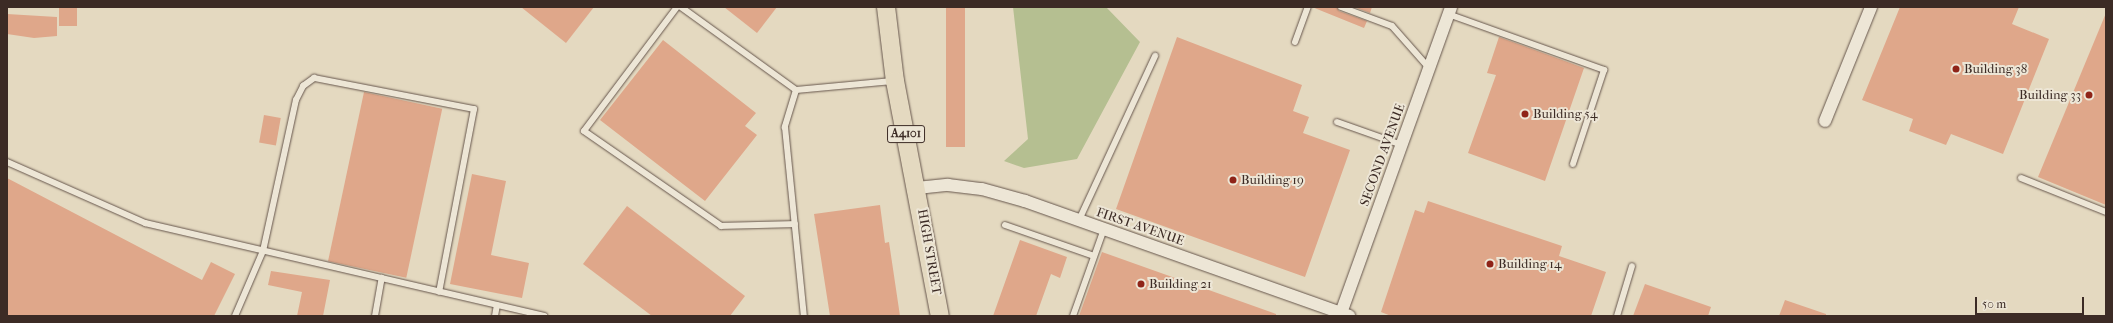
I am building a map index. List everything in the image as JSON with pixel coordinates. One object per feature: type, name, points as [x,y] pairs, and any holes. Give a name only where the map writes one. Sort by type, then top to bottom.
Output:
[{"type":"main road","name":"A4101","points":[[886,7],[895,81],[917,188]]},
{"type":"main road","name":"HIGH STREET","points":[[917,188],[940,316]]},
{"type":"street","points":[[1825,121],[1871,7]]},
{"type":"street","name":"SECOND AVENUE","points":[[1345,315],[1402,145],[1450,11]]},
{"type":"street","name":"FIRST AVENUE","points":[[917,188],[948,185],[982,189],[1079,220],[1345,315]]},
{"type":"lane","points":[[678,7],[584,131],[721,226],[795,224]]},
{"type":"lane","points":[[681,7],[796,90],[895,81]]},
{"type":"lane","points":[[1295,42],[1308,7]]},
{"type":"lane","points":[[1340,7],[1392,26],[1429,68]]},
{"type":"lane","points":[[1450,11],[1604,70],[1573,164]]},
{"type":"lane","points":[[1079,220],[1155,56]]},
{"type":"lane","points":[[237,316],[263,250],[296,100],[303,86],[314,78],[474,109],[439,292]]},
{"type":"lane","points":[[796,90],[785,127],[804,316]]},
{"type":"lane","points":[[1337,122],[1402,145]]},
{"type":"lane","points":[[7,162],[145,223],[544,316]]},
{"type":"lane","points":[[2021,178],[2106,212]]},
{"type":"lane","points":[[1005,225],[1094,256]]},
{"type":"lane","points":[[1073,316],[1104,229]]},
{"type":"lane","points":[[1617,316],[1632,266]]},
{"type":"lane","points":[[375,316],[382,278]]},
{"type":"lane","points":[[495,316],[497,305]]},
{"type":"green space","points":[[1013,7],[1106,7],[1140,42],[1077,159],[1024,168],[1004,161],[1028,139]]},
{"type":"building","points":[[59,7],[77,7],[77,26],[59,26]]},
{"type":"building","points":[[521,7],[594,7],[566,43]]},
{"type":"building","points":[[724,7],[777,7],[757,33]]},
{"type":"building","points":[[946,7],[965,7],[965,147],[946,147]]},
{"type":"building","points":[[1312,7],[1337,7],[1339,11],[1367,21],[1364,28]]},
{"type":"building","points":[[1354,7],[1372,7],[1370,13]]},
{"type":"building","name":"Building 38","points":[[1900,7],[2019,7],[2012,24],[2049,39],[2003,154],[1951,134],[1946,145],[1909,131],[1913,119],[1862,100]]},
{"type":"building","name":"Building 33","points":[[2106,13],[2106,205],[2038,177]]},
{"type":"building","points":[[7,14],[57,17],[57,36],[34,38],[7,34]]},
{"type":"building","name":"Building 19","points":[[1177,37],[1302,85],[1293,111],[1309,117],[1303,133],[1350,150],[1305,277],[1116,209]]},
{"type":"building","name":"Building 54","points":[[1499,37],[1584,68],[1545,181],[1468,153],[1496,75],[1487,73]]},
{"type":"building","points":[[663,40],[756,113],[745,126],[757,135],[705,201],[600,120]]},
{"type":"building","points":[[364,92],[442,109],[406,278],[328,261]]},
{"type":"building","points":[[264,115],[281,118],[276,146],[259,143]]},
{"type":"building","points":[[472,174],[506,181],[491,255],[529,263],[522,298],[450,284]]},
{"type":"building","points":[[7,178],[202,280],[211,262],[235,274],[214,316],[7,316]]},
{"type":"building","name":"Building 14","points":[[1428,201],[1562,246],[1559,256],[1606,272],[1591,316],[1391,316],[1381,312],[1415,210],[1424,213]]},
{"type":"building","points":[[880,205],[885,243],[889,242],[900,316],[830,316],[814,214]]},
{"type":"building","points":[[627,206],[745,296],[730,316],[652,316],[583,264]]},
{"type":"building","points":[[1020,240],[1067,257],[1060,278],[1051,274],[1036,316],[993,316]]},
{"type":"building","name":"Building 21","points":[[1102,252],[1276,314],[1276,316],[1079,316]]},
{"type":"building","points":[[271,271],[330,280],[323,316],[297,316],[302,292],[268,285]]},
{"type":"building","points":[[1645,284],[1711,307],[1708,316],[1633,316]]},
{"type":"building","points":[[1785,300],[1826,314],[1826,316],[1779,316]]},
{"type":"place","name":"Building 38","points":[[1956,69]]},
{"type":"place","name":"Building 33","points":[[2089,95]]},
{"type":"place","name":"Building 54","points":[[1525,114]]},
{"type":"place","name":"Building 19","points":[[1233,180]]},
{"type":"place","name":"Building 14","points":[[1490,264]]},
{"type":"place","name":"Building 21","points":[[1141,284]]}]
